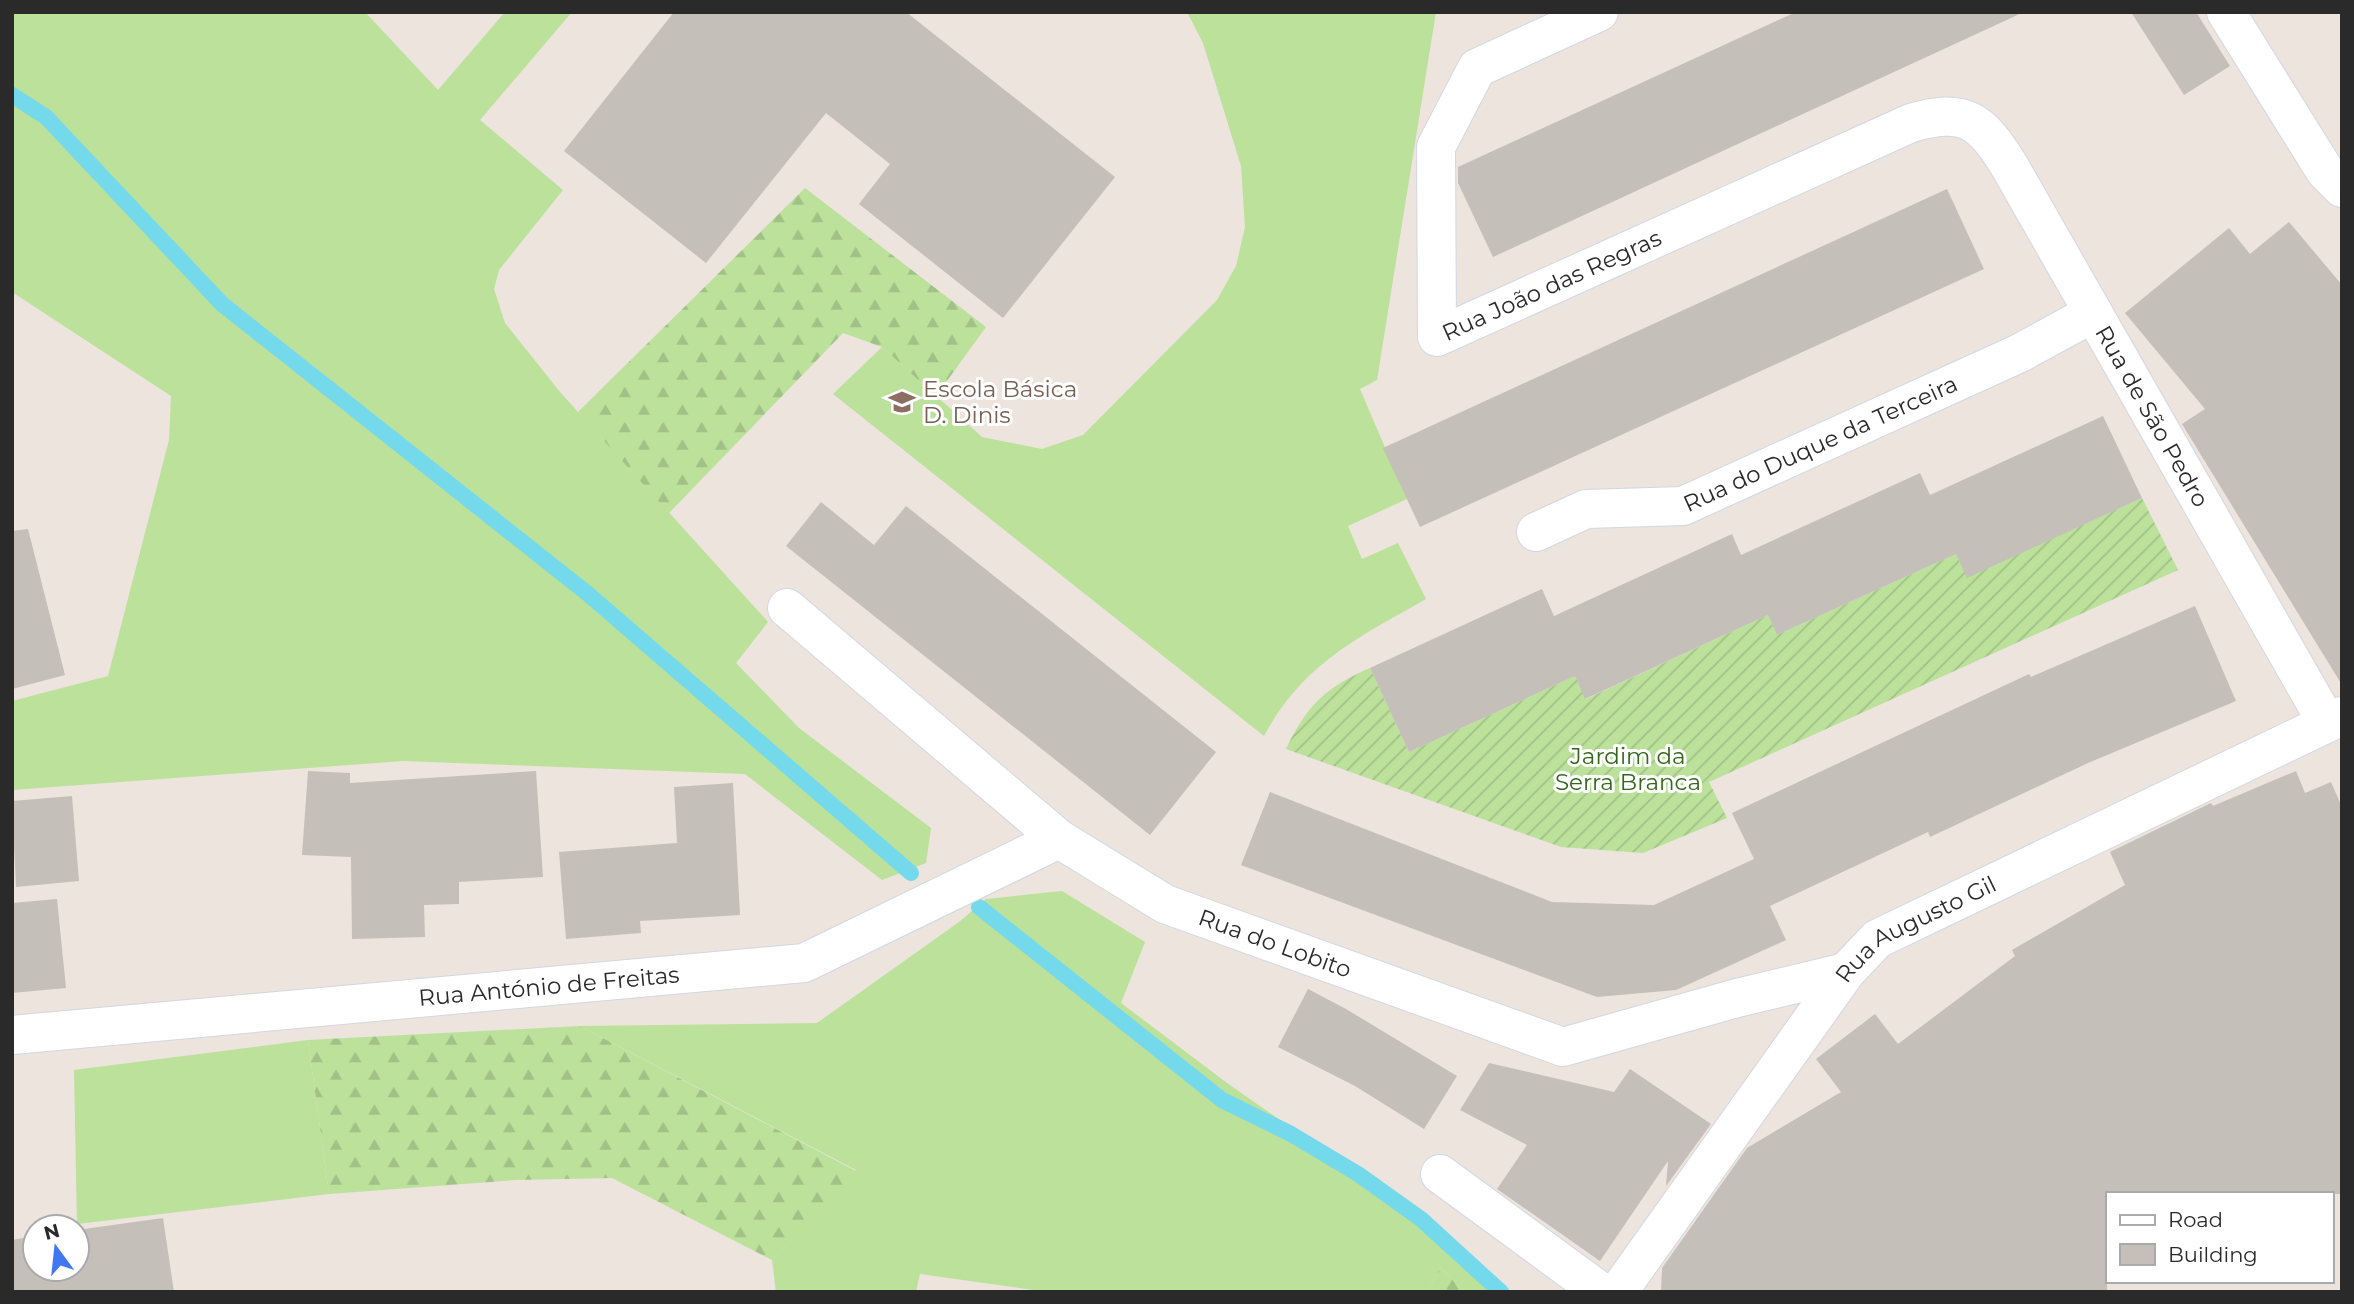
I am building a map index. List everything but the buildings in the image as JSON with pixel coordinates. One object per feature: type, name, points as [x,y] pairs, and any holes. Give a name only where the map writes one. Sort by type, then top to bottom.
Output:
[{"type":"street","name":"Rua João das Regras","points":[[1599,12],[1477,68],[1436,147],[1437,337],[1911,123],[1942,114],[1969,120]]},
{"type":"street","points":[[2233,15],[2325,171],[2342,188]]},
{"type":"street","name":"Rua de São Pedro","points":[[1969,120],[1993,139],[2334,720]]},
{"type":"street","name":"Rua do Duque da Terceira","points":[[1536,532],[1586,509],[1683,506],[2020,353],[2093,313]]},
{"type":"street","name":"Rua do Lobito","points":[[787,608],[1059,839],[1165,904],[1563,1047],[1737,998],[1846,972]]},
{"type":"street","name":"Rua Augusto Gil","points":[[1618,1292],[1846,972],[1877,939],[2334,720]]},
{"type":"street","name":"Rua António de Freitas","points":[[12,1035],[804,963],[1059,839]]},
{"type":"street","points":[[1440,1174],[1601,1292]]},
{"type":"green space","points":[[12,12],[365,12],[438,90],[505,12],[572,12],[480,120],[563,190],[499,270],[494,289],[505,323],[560,392],[768,622],[736,663],[799,728],[931,828],[926,863],[882,880],[745,774],[403,761],[12,790],[12,701],[108,676],[169,440],[171,396],[12,292]]},
{"type":"green space","points":[[1187,12],[1436,12],[1377,380],[1360,389],[1407,499],[1348,526],[1362,559],[1398,543],[1426,599],[1355,640],[1314,671],[1279,711],[1264,736],[833,394],[882,347],[982,437],[1042,449],[1083,435],[1217,300],[1236,266],[1245,227],[1241,166],[1203,43]]},
{"type":"green space","points":[[805,188],[986,327],[936,396],[882,347],[843,333],[669,513],[578,412]]},
{"type":"green space","name":"Jardim da Serra Branca","points":[[2142,498],[2178,570],[1709,782],[1727,818],[1643,853],[1561,847],[1286,749],[1302,720],[1319,699],[1341,682],[1370,668],[1409,752],[1575,676],[1586,699],[1768,615],[1777,635],[1956,554],[1967,577]]},
{"type":"green space","points":[[1062,891],[1145,942],[1121,1003],[1227,1083],[1464,1249],[1511,1292],[1465,1292],[1440,1267],[1428,1292],[1048,1292],[920,1274],[916,1292],[776,1292],[772,1260],[856,1170],[580,1026],[817,1023],[959,922],[986,899]]},
{"type":"green space","points":[[580,1026],[856,1171],[772,1260],[612,1178],[515,1180],[329,1194],[308,1040]]},
{"type":"green space","points":[[308,1040],[329,1194],[91,1222],[91,1213],[77,1213],[74,1070]]},
{"type":"green space","points":[[1440,1267],[1465,1292],[1428,1292]]},
{"type":"waterway","points":[[12,95],[46,117],[222,304],[588,594],[911,873]]},
{"type":"waterway","points":[[979,907],[1222,1100],[1291,1134],[1358,1174],[1421,1219],[1501,1292]]},
{"type":"place","name":"Escola Básica D. Dinis","points":[[902,402]]}]
